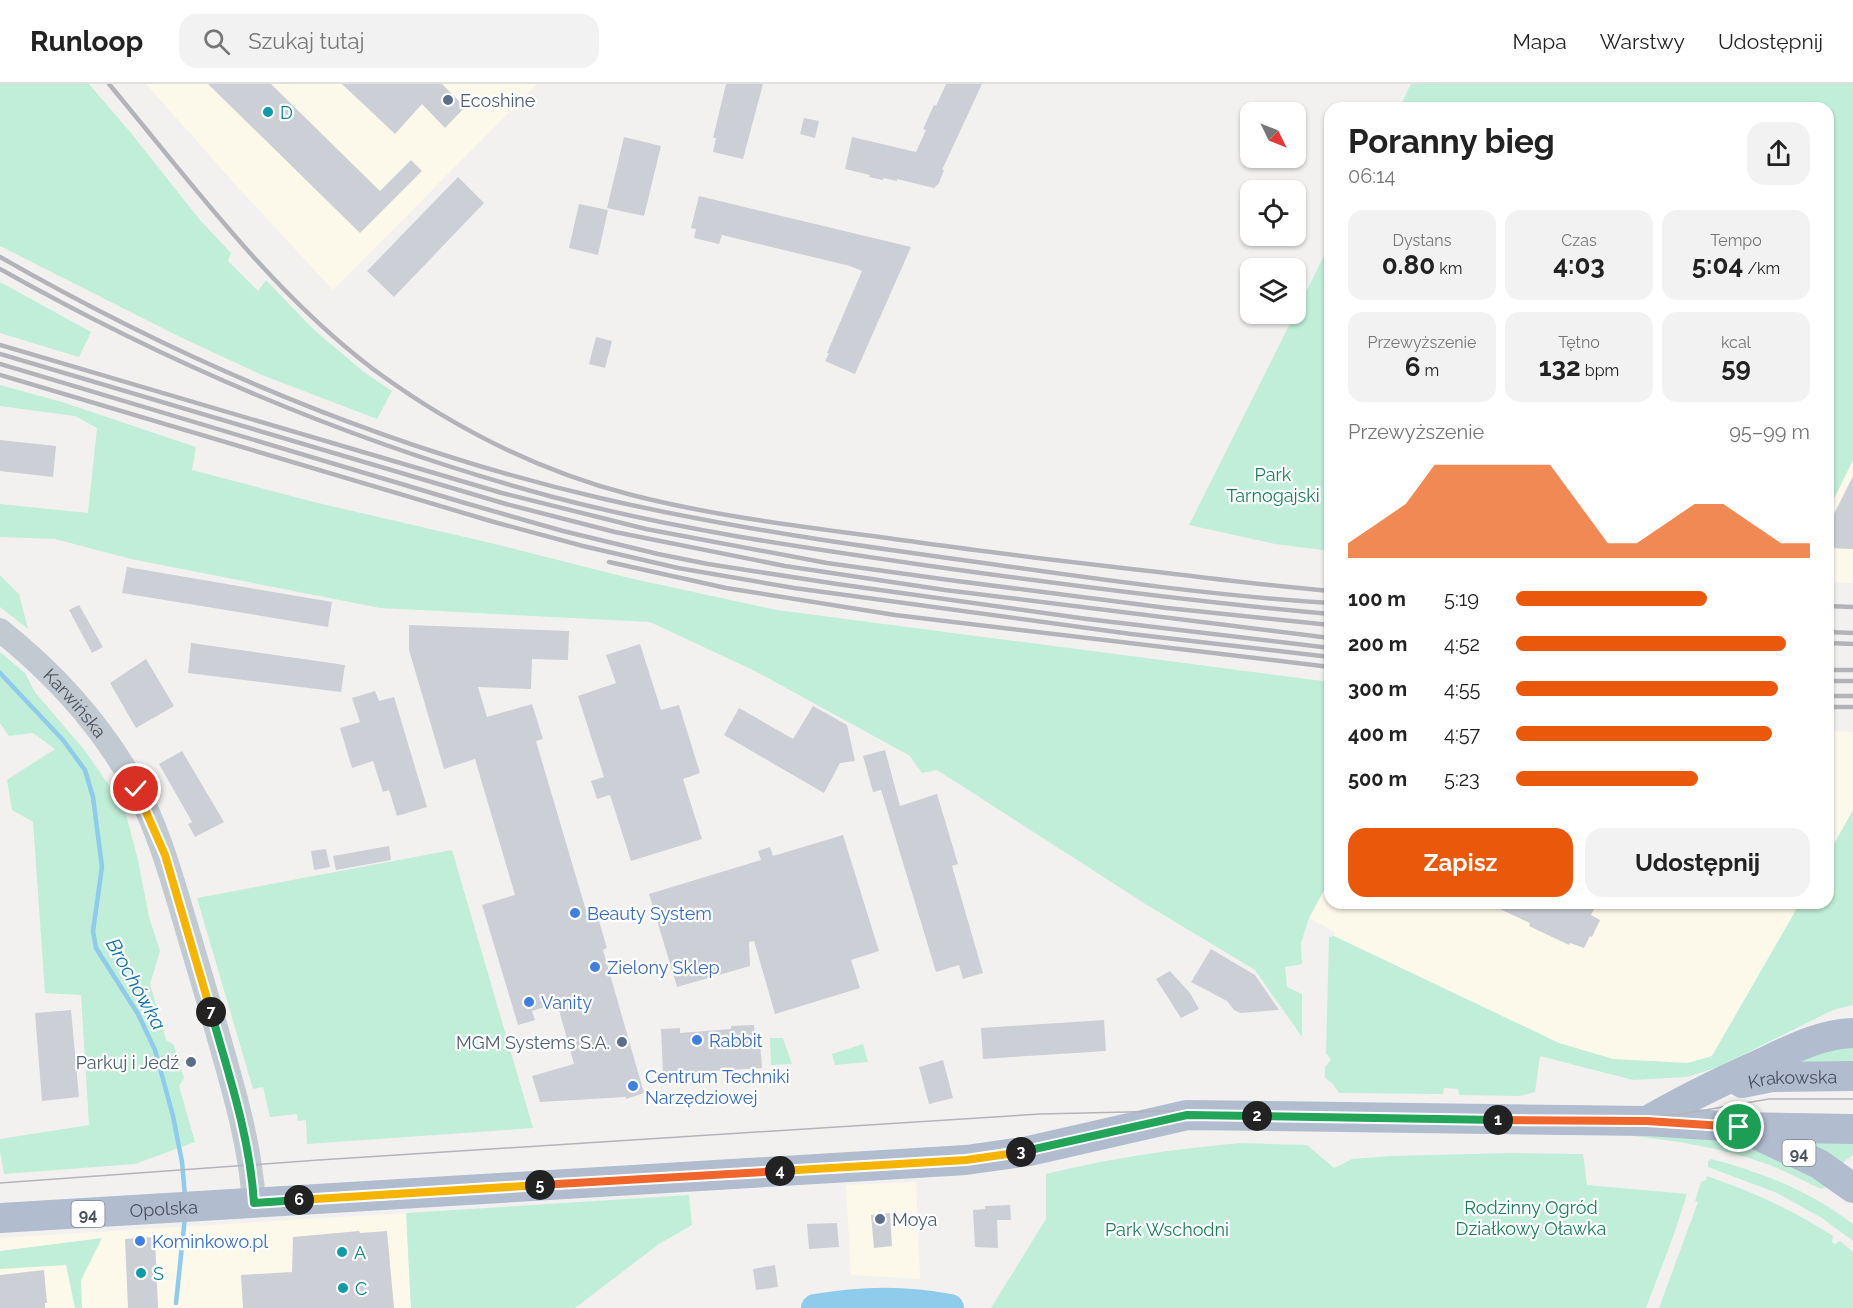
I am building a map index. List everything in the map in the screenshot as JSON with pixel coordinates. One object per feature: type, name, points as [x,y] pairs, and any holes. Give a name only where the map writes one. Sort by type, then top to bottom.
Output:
[{"type":"main road","name":"94","points":[[1647,1121],[1698,1093],[1803,1044],[1853,1032]]},
{"type":"main road","name":"Krakowska","points":[[1698,1093],[1772,1077],[1853,1076]]},
{"type":"main road","name":"94","points":[[254,1203],[966,1160],[1029,1151],[1187,1115],[1647,1121],[1739,1127],[1819,1164],[1853,1188]]},
{"type":"main road","points":[[1739,1127],[1853,1129]]},
{"type":"main road","name":"Opolska","points":[[0,1218],[254,1203]]},
{"type":"street","name":"Karwińska","points":[[0,630],[35,658],[82,709],[120,761],[151,821],[165,855],[232,1087],[249,1153],[254,1203]]},
{"type":"shaded area","points":[[146,84],[537,84],[333,290]]},
{"type":"shaded area","points":[[1853,460],[1853,583],[1834,582],[1834,497]]},
{"type":"shaded area","points":[[1834,731],[1853,732],[1853,810],[1834,844]]},
{"type":"shaded area","points":[[1324,890],[1324,909],[1797,909],[1712,1056],[1688,1063],[1613,1059],[1559,1043],[1340,940],[1334,936],[1335,932],[1309,918]]},
{"type":"shaded area","points":[[916,1182],[920,1279],[851,1275],[846,1185]]},
{"type":"shaded area","points":[[406,1213],[411,1308],[0,1308],[0,1238]]},
{"type":"green space","points":[[0,84],[89,84],[200,220],[231,253],[228,261],[258,291],[266,280],[313,329],[364,372],[392,391],[377,419],[262,375],[178,336],[0,246]]},
{"type":"green space","points":[[1411,84],[1853,84],[1853,460],[1834,499],[1834,102],[1402,102]]},
{"type":"green space","name":"Park Tarnogajski","points":[[1324,256],[1324,550],[1275,544],[1189,525],[1290,324],[1306,324],[1306,292]]},
{"type":"green space","points":[[0,282],[91,332],[79,357],[0,333]]},
{"type":"green space","points":[[0,385],[62,402],[196,447],[192,470],[318,503],[629,578],[777,610],[1324,681],[1324,890],[1309,918],[1301,943],[1302,964],[1285,967],[1287,987],[1302,994],[1302,1037],[1255,970],[1147,905],[937,770],[922,773],[910,756],[755,671],[650,622],[380,608],[131,559],[55,539],[0,537],[0,504],[88,513],[97,428],[75,416],[0,406]]},
{"type":"green space","points":[[0,575],[19,594],[28,629],[0,607]]},
{"type":"green space","points":[[0,652],[25,673],[35,692],[86,752],[124,807],[138,860],[149,917],[160,951],[150,984],[166,1040],[174,1045],[184,1078],[179,1086],[195,1142],[135,1164],[4,1174],[0,1139],[89,1125],[81,995],[45,993],[33,822],[12,810],[7,780],[55,749],[33,733],[9,736],[0,723]]},
{"type":"green space","points":[[1853,810],[1853,1005],[1833,1010],[1718,1067],[1687,1077],[1633,1080],[1540,1056],[1535,1092],[1519,1096],[1459,1095],[1458,1089],[1444,1088],[1443,1094],[1339,1093],[1325,1078],[1325,1067],[1331,1060],[1326,1053],[1329,937],[1334,936],[1559,1043],[1613,1059],[1688,1063],[1712,1056],[1797,909],[1834,909],[1834,844]]},
{"type":"green space","points":[[452,850],[533,1128],[307,1144],[306,1120],[298,1121],[297,1114],[270,1117],[263,1087],[253,1089],[197,898]]},
{"type":"green space","points":[[770,1038],[783,1038],[792,1064],[771,1065]]},
{"type":"green space","points":[[1853,1042],[1853,1068],[1773,1066]]},
{"type":"green space","points":[[863,1044],[868,1062],[835,1065],[832,1054]]},
{"type":"green space","points":[[1632,1134],[1700,1136],[1751,1143],[1780,1156],[1827,1187],[1821,1189],[1774,1167],[1717,1149],[1632,1136]]},
{"type":"green space","points":[[1789,1137],[1853,1138],[1853,1155],[1839,1169]]},
{"type":"green space","points":[[1240,1143],[1307,1145],[1334,1168],[1352,1159],[1391,1156],[1583,1154],[1587,1185],[1687,1194],[1646,1308],[991,1308],[1046,1219],[1046,1174],[1142,1155]]},
{"type":"green space","points":[[1711,1159],[1749,1170],[1803,1192],[1853,1224],[1853,1241],[1822,1218],[1777,1193],[1708,1167],[1708,1161]]},
{"type":"green space","points":[[1707,1176],[1757,1195],[1788,1210],[1833,1236],[1832,1242],[1835,1244],[1840,1241],[1853,1252],[1853,1308],[1659,1308],[1698,1202],[1695,1201],[1701,1182],[1706,1180]]},
{"type":"green space","points":[[689,1195],[692,1225],[659,1244],[575,1308],[411,1308],[406,1213]]},
{"type":"green space","points":[[102,1238],[81,1280],[82,1308],[75,1308],[66,1265],[0,1269],[0,1251]]},
{"type":"building","points":[[208,84],[271,84],[380,191],[411,160],[422,171],[360,233]]},
{"type":"building","points":[[342,84],[442,84],[465,107],[445,128],[422,104],[395,134]]},
{"type":"building","points":[[726,84],[763,84],[743,159],[713,152],[716,138],[713,138]]},
{"type":"building","points":[[946,84],[982,84],[942,170],[944,170],[939,183],[934,188],[897,179],[897,181],[883,178],[883,180],[845,169],[852,137],[916,152],[926,130],[923,129]]},
{"type":"building","points":[[804,118],[819,121],[815,138],[800,134]]},
{"type":"building","points":[[624,137],[661,146],[644,216],[607,208]]},
{"type":"building","points":[[458,177],[484,203],[394,297],[367,271]]},
{"type":"building","points":[[699,196],[911,247],[855,374],[825,361],[862,271],[850,266],[722,235],[719,244],[694,238],[696,229],[691,228]]},
{"type":"building","points":[[579,204],[608,210],[598,255],[569,248]]},
{"type":"building","points":[[596,337],[612,341],[605,368],[589,364]]},
{"type":"building","points":[[0,440],[56,446],[53,477],[0,471]]},
{"type":"building","points":[[1853,476],[1853,549],[1834,548],[1834,514]]},
{"type":"building","points":[[127,567],[332,602],[328,627],[122,593]]},
{"type":"building","points":[[79,605],[103,647],[92,653],[69,610]]},
{"type":"building","points":[[409,625],[569,631],[568,660],[532,659],[531,689],[478,687],[487,717],[532,704],[543,739],[536,741],[587,914],[596,911],[607,948],[603,950],[644,1093],[626,1099],[626,1097],[540,1102],[532,1076],[574,1064],[557,1003],[532,1011],[535,1020],[518,1025],[482,905],[515,895],[475,759],[444,769],[409,650]]},
{"type":"building","points":[[191,643],[345,665],[341,692],[188,673]]},
{"type":"building","points":[[640,644],[661,710],[679,705],[700,773],[683,779],[702,839],[631,861],[610,795],[597,799],[591,781],[604,777],[578,696],[616,683],[606,655]]},
{"type":"building","points":[[146,659],[174,706],[136,728],[110,683]]},
{"type":"building","points":[[375,691],[379,701],[394,697],[427,807],[397,816],[389,790],[383,792],[373,761],[352,768],[340,728],[360,722],[352,698]]},
{"type":"building","points":[[813,706],[847,725],[855,761],[840,763],[824,793],[724,735],[739,708],[793,739]]},
{"type":"building","points":[[885,750],[900,806],[937,794],[958,864],[952,866],[983,973],[963,979],[959,965],[936,972],[881,790],[873,792],[863,756]]},
{"type":"building","points":[[182,751],[224,822],[195,837],[188,824],[192,822],[159,764]]},
{"type":"building","points":[[843,835],[879,951],[851,960],[860,988],[775,1014],[754,941],[749,942],[750,966],[677,987],[649,894],[761,860],[758,851],[770,847],[773,856]]},
{"type":"building","points":[[389,846],[391,860],[336,870],[333,856]]},
{"type":"building","points":[[326,849],[330,867],[314,870],[311,851]]},
{"type":"building","points":[[1500,909],[1594,909],[1591,915],[1600,920],[1584,948],[1570,943],[1569,945],[1529,926],[1530,923]]},
{"type":"building","points":[[1211,949],[1255,975],[1279,1010],[1241,1013],[1234,1010],[1227,1001],[1191,982]]},
{"type":"building","points":[[1170,971],[1190,993],[1199,1009],[1181,1018],[1156,979]]},
{"type":"building","points":[[71,1010],[79,1097],[42,1101],[35,1013]]},
{"type":"building","points":[[1104,1020],[1106,1051],[983,1059],[981,1028]]},
{"type":"building","points":[[754,1025],[755,1042],[760,1042],[762,1068],[663,1074],[661,1029],[680,1028],[680,1033]]},
{"type":"building","points":[[943,1060],[953,1098],[929,1104],[919,1067]]},
{"type":"building","points":[[1010,1205],[1011,1220],[997,1220],[998,1248],[975,1247],[973,1210],[985,1209],[985,1206]]},
{"type":"building","points":[[890,1213],[892,1246],[874,1248],[871,1215]]},
{"type":"building","points":[[837,1223],[839,1247],[809,1249],[807,1224]]},
{"type":"building","points":[[359,1231],[360,1233],[387,1231],[394,1308],[243,1308],[241,1275],[292,1272],[293,1237]]},
{"type":"building","name":"S","points":[[155,1237],[158,1308],[128,1308],[125,1239]]},
{"type":"building","points":[[775,1265],[778,1287],[756,1290],[753,1269]]},
{"type":"building","points":[[44,1270],[47,1303],[45,1303],[45,1308],[0,1308],[0,1275]]},
{"type":"waterway","name":"Brochówka","points":[[0,673],[63,740],[85,770],[93,797],[102,867],[93,931],[96,948],[138,1014],[155,1050],[173,1116],[182,1162],[185,1196]]},
{"type":"waterway","name":"Brochówka","points":[[176,1303],[185,1217]]},
{"type":"waterway","points":[[815,1308],[849,1303],[882,1302],[916,1303],[950,1308]]},
{"type":"tram line","points":[[0,1183],[319,1160],[1040,1114],[1171,1111],[1633,1118],[1682,1114],[1769,1099],[1853,1099]]},
{"type":"railway","points":[[109,84],[233,234],[300,306],[336,339],[373,369],[432,409],[494,444],[527,459],[628,494],[737,517],[1011,555],[1324,590]]},
{"type":"railway","points":[[0,257],[143,333],[291,399],[444,455],[521,478],[648,509],[844,543],[1160,587],[1324,603]]},
{"type":"railway","points":[[0,269],[133,339],[269,400],[410,453],[553,497],[644,519],[829,551],[1126,592],[1324,613]]},
{"type":"railway","points":[[0,345],[502,493],[646,529],[827,563],[1167,608],[1324,624]]},
{"type":"railway","points":[[0,354],[506,504],[615,532],[785,566],[945,590],[1324,637]]},
{"type":"railway","points":[[0,364],[465,503],[563,531],[658,554],[837,584],[1087,619],[1324,647]]},
{"type":"railway","points":[[0,375],[494,522],[678,568],[794,588],[1131,634],[1324,656]]},
{"type":"railway","points":[[609,562],[726,588],[895,615],[1324,666]]},
{"type":"railway","points":[[1834,606],[1853,607]]},
{"type":"railway","points":[[1834,632],[1853,633]]},
{"type":"railway","points":[[1834,643],[1853,644]]},
{"type":"railway","points":[[1834,670],[1853,670]]},
{"type":"railway","points":[[1834,681],[1853,681]]},
{"type":"railway","points":[[1834,696],[1853,696]]},
{"type":"railway","points":[[1834,707],[1853,707]]},
{"type":"place","name":"Ecoshine","points":[[448,100]]},
{"type":"place","name":"D","points":[[268,112]]},
{"type":"place","name":"Beauty System","points":[[575,913]]},
{"type":"place","name":"Zielony Sklep","points":[[595,967]]},
{"type":"place","name":"Vanity","points":[[529,1002]]},
{"type":"place","name":"Rabbit","points":[[697,1040]]},
{"type":"place","name":"MGM Systems S.A.","points":[[622,1042]]},
{"type":"place","name":"Parkuj i Jedź","points":[[191,1062]]},
{"type":"place","name":"Centrum Techniki Narzędziowej","points":[[633,1086]]},
{"type":"place","name":"Moya","points":[[880,1219]]},
{"type":"place","name":"Kominkowo.pl","points":[[140,1241]]},
{"type":"place","name":"A","points":[[342,1252]]},
{"type":"place","name":"S","points":[[141,1273]]},
{"type":"place","name":"C","points":[[343,1288]]},
{"type":"route","points":[[136,789],[165,855],[204,986],[245,1135],[253,1175],[254,1203],[966,1160],[1029,1151],[1187,1115],[1647,1121],[1739,1127]]},
{"type":"park label","name":"Rodzinny Ogród Działkowy Oławka","points":[[1531,1217]]},
{"type":"park label","name":"Park Wschodni","points":[[1167,1229]]}]
